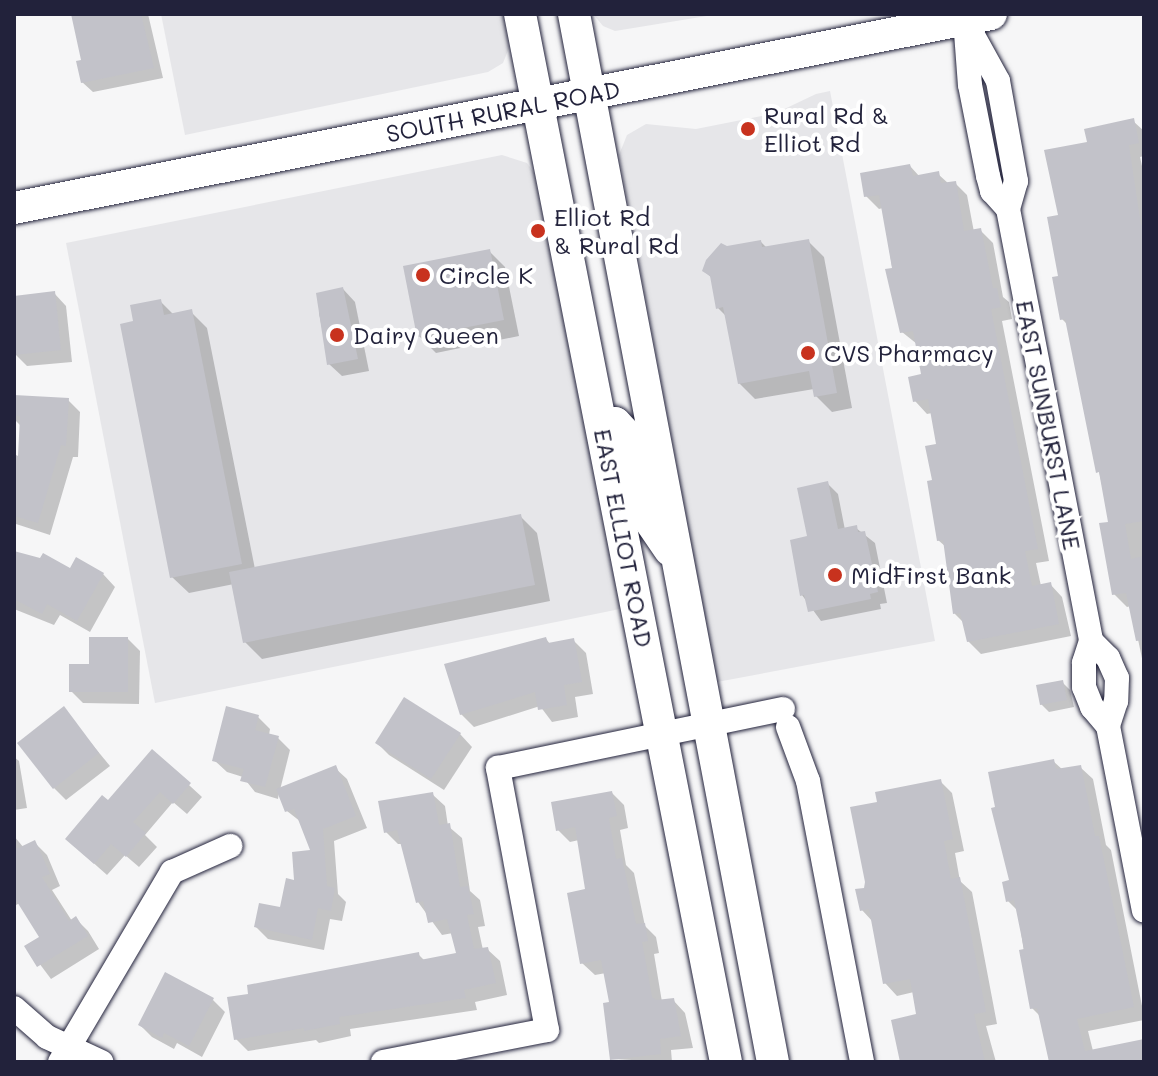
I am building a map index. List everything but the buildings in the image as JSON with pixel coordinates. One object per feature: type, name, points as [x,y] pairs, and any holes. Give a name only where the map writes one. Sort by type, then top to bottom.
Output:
[{"type":"main road","name":"EAST ELLIOT ROAD","points":[[520,14],[726,1062]]},
{"type":"main road","name":"EAST ELLIOT ROAD","points":[[574,14],[773,1062]]},
{"type":"main road","name":"SOUTH RURAL ROAD","points":[[14,208],[978,17]]},
{"type":"main road","points":[[602,425],[615,423],[626,435],[646,515],[676,559]]},
{"type":"street","name":"EAST SUNBURST LANE","points":[[978,17],[998,81],[1016,181],[1008,209],[1091,641],[1084,663],[1084,687],[1092,707],[1108,726],[1144,911]]},
{"type":"street","points":[[383,1062],[547,1030],[498,768],[708,726],[786,718],[808,781],[862,1062]]},
{"type":"street","points":[[64,1055],[172,872],[230,846]]},
{"type":"street","points":[[14,1008],[64,1055],[101,1062]]},
{"type":"shaded area","points":[[161,14],[503,14],[509,48],[503,63],[488,72],[185,135]]},
{"type":"shaded area","points":[[593,14],[719,14],[615,31],[603,26]]},
{"type":"shaded area","points":[[830,91],[935,641],[717,682],[619,155],[627,135],[646,124],[696,129],[776,113],[816,94]]},
{"type":"shaded area","points":[[502,155],[527,163],[534,173],[620,609],[155,703],[66,243]]},
{"type":"place","name":"Rural Rd & Elliot Rd","points":[[748,129]]},
{"type":"place","name":"Elliot Rd & Rural Rd","points":[[538,231]]},
{"type":"place","name":"Circle K","points":[[423,275]]},
{"type":"place","name":"Dairy Queen","points":[[337,335]]},
{"type":"place","name":"CVS Pharmacy","points":[[808,353]]},
{"type":"place","name":"MidFirst Bank","points":[[835,575]]}]
